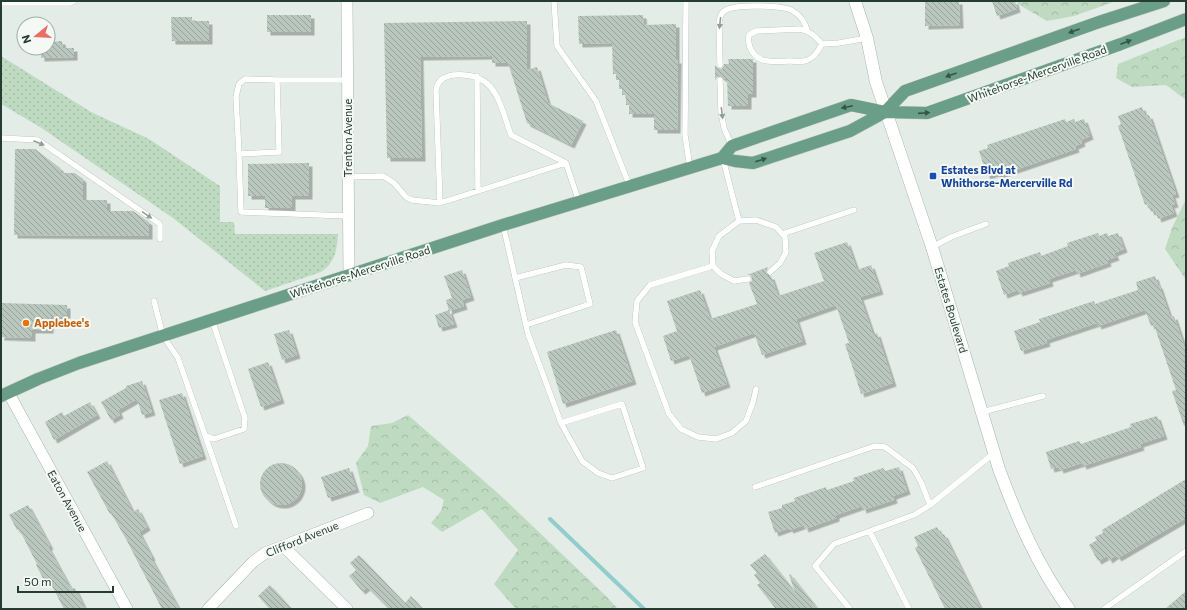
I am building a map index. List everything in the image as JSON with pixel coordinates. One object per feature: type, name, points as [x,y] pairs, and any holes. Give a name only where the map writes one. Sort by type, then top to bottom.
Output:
[{"type":"main road","name":"Whitehorse-Mercerville Road","points":[[5,394],[79,363],[503,225],[722,158],[753,163],[850,132],[885,112],[905,91],[1091,25],[1164,1]]},
{"type":"main road","name":"Whitehorse-Mercerville Road","points":[[732,146],[851,105],[885,112],[927,113],[1121,44],[1186,19]]},
{"type":"main road","points":[[722,158],[732,146]]},
{"type":"street","name":"Trenton Avenue","points":[[347,1],[349,276]]},
{"type":"street","name":"Estates Boulevard","points":[[855,1],[885,112],[932,248],[981,412],[1011,502],[1045,571],[1069,609]]},
{"type":"street","name":"Eaton Avenue","points":[[5,394],[127,609]]},
{"type":"street","name":"Clifford Avenue","points":[[208,609],[253,562],[265,553],[368,514]]},
{"type":"street","points":[[282,546],[347,609]]},
{"type":"lane","points":[[1,3],[70,3],[74,1]]},
{"type":"lane","points":[[554,1],[557,46],[596,101],[630,187]]},
{"type":"lane","points":[[686,1],[685,135],[690,169]]},
{"type":"lane","points":[[720,65],[719,22],[720,16],[726,10],[738,6],[776,6],[792,10],[800,16],[805,22],[807,30]]},
{"type":"lane","points":[[800,29],[807,30],[822,44],[812,58],[806,61],[767,62],[754,54],[748,42],[749,35],[756,31],[800,29]]},
{"type":"lane","points":[[822,44],[840,43],[866,38]]},
{"type":"lane","points":[[440,203],[436,90],[438,82],[442,78],[464,74],[477,76],[487,83],[496,93],[511,135],[566,163],[579,202]]},
{"type":"lane","points":[[477,76],[478,191]]},
{"type":"lane","points":[[348,80],[245,79],[238,84],[236,97],[241,212],[348,216]]},
{"type":"lane","points":[[239,154],[279,152],[277,80]]},
{"type":"lane","points":[[720,80],[721,112],[724,128],[732,146]]},
{"type":"lane","points":[[1,138],[38,140],[160,224],[160,239]]},
{"type":"lane","points":[[722,158],[739,221]]},
{"type":"lane","points":[[348,177],[383,176],[394,183],[406,197],[412,200],[440,203],[566,163]]},
{"type":"lane","points":[[782,234],[854,210]]},
{"type":"lane","points":[[748,279],[734,280],[721,274],[713,266],[712,251],[719,236],[739,221],[756,220],[776,227],[785,236],[786,252],[780,263],[770,272]]},
{"type":"lane","points":[[932,248],[950,237],[986,224]]},
{"type":"lane","points":[[503,225],[528,334],[561,423],[582,461],[598,473],[612,478],[643,468],[622,404],[561,423]]},
{"type":"lane","points":[[515,278],[566,265],[581,267],[590,304],[526,325]]},
{"type":"lane","points":[[713,266],[650,285],[637,301],[635,322],[669,414],[681,429],[698,437],[716,439],[732,433],[746,421],[756,389]]},
{"type":"lane","points":[[154,301],[163,336],[178,358],[236,526]]},
{"type":"lane","points":[[205,435],[214,439],[244,429],[245,418],[212,320]]},
{"type":"lane","points":[[981,412],[1044,396]]},
{"type":"lane","points":[[755,487],[875,446],[884,447],[913,468],[921,482],[930,505]]},
{"type":"lane","points":[[850,609],[815,566],[834,544],[914,515],[930,505],[994,453]]},
{"type":"lane","points":[[870,532],[909,609]]},
{"type":"lane","points":[[1104,609],[1186,550]]},
{"type":"green space","points":[[1017,1],[1116,1],[1074,16],[1047,21],[1018,4]]},
{"type":"green space","points":[[1186,37],[1186,100],[1166,85],[1132,87],[1116,78],[1118,64]]},
{"type":"green space","points":[[1,56],[91,112],[149,139],[220,186],[220,222],[234,222],[235,234],[338,234],[336,251],[329,265],[321,272],[265,291],[173,218],[40,127],[1,104]]},
{"type":"green space","points":[[1186,199],[1186,280],[1165,249],[1172,228]]},
{"type":"green space","points":[[408,415],[500,495],[618,609],[516,609],[494,584],[518,550],[482,509],[442,532],[431,523],[441,511],[444,500],[423,487],[380,503],[364,495],[356,463],[368,446],[371,426],[392,423]]},
{"type":"building","points":[[925,1],[959,1],[960,25],[925,26]]},
{"type":"building","points":[[992,1],[1015,1],[1017,9],[997,16]]},
{"type":"building","points":[[267,15],[311,15],[311,32],[267,32]]},
{"type":"building","points":[[643,15],[644,25],[676,24],[676,60],[678,60],[677,130],[654,130],[654,114],[629,114],[629,105],[626,105],[626,95],[622,95],[622,89],[619,89],[619,80],[616,80],[616,74],[613,74],[612,43],[579,44],[578,16]]},
{"type":"building","points":[[171,17],[192,17],[192,21],[209,21],[209,41],[172,41]]},
{"type":"building","points":[[527,21],[527,70],[537,67],[548,103],[583,121],[571,145],[527,123],[508,63],[492,63],[492,56],[420,57],[422,158],[387,158],[384,23]]},
{"type":"building","points":[[56,41],[62,41],[63,48],[74,48],[74,57],[41,58],[41,56],[56,56]]},
{"type":"building","points":[[728,59],[753,59],[753,94],[748,94],[748,106],[728,106],[727,79],[720,76],[715,80],[715,65],[722,69],[724,64],[729,64]]},
{"type":"building","points":[[1142,107],[1145,116],[1149,115],[1176,194],[1172,195],[1175,204],[1171,205],[1174,213],[1158,219],[1155,210],[1151,212],[1148,204],[1145,205],[1118,126],[1121,124],[1118,116]]},
{"type":"building","points":[[1065,119],[1066,122],[1074,119],[1075,122],[1084,119],[1090,136],[1081,140],[1082,143],[1075,146],[1076,149],[997,176],[996,173],[987,176],[979,151],[988,148],[987,145]]},
{"type":"building","points":[[15,149],[35,149],[60,168],[61,173],[75,173],[83,179],[83,200],[107,200],[107,211],[133,211],[149,222],[149,236],[14,235]]},
{"type":"building","points":[[309,163],[309,196],[292,196],[292,208],[265,208],[265,196],[248,196],[248,164]]},
{"type":"building","points":[[1098,233],[1099,236],[1107,233],[1108,236],[1118,233],[1124,249],[1114,253],[1116,257],[1107,260],[1108,263],[1077,274],[1076,270],[1049,279],[1050,283],[1019,293],[1018,290],[1004,295],[996,271],[1009,266],[1008,263],[1040,252],[1041,256],[1068,246],[1067,243]]},
{"type":"building","points":[[847,242],[857,270],[871,265],[880,291],[860,297],[873,335],[877,333],[893,383],[861,394],[845,344],[849,343],[836,305],[796,319],[803,341],[762,355],[754,333],[714,347],[727,384],[702,393],[689,355],[671,361],[663,336],[677,331],[667,301],[700,290],[710,319],[757,304],[749,283],[752,281],[752,278],[750,275],[747,275],[768,267],[766,273],[768,276],[771,276],[778,296],[824,281],[814,253]]},
{"type":"building","points":[[462,270],[471,297],[462,300],[464,306],[449,311],[446,300],[452,298],[444,276]]},
{"type":"building","points":[[1155,276],[1170,317],[1174,316],[1186,352],[1186,426],[1184,426],[1172,391],[1176,390],[1154,325],[1151,326],[1145,310],[1098,326],[1097,323],[1046,340],[1047,343],[1021,351],[1014,331],[1040,322],[1039,319],[1094,301],[1095,304],[1138,290],[1136,282]]},
{"type":"building","name":"Applebee's","points":[[1,303],[67,305],[67,315],[63,315],[62,317],[51,317],[50,330],[32,330],[32,338],[1,337]]},
{"type":"building","points":[[449,310],[454,324],[439,328],[435,315]]},
{"type":"building","points":[[289,330],[297,355],[282,360],[274,334]]},
{"type":"building","points":[[616,330],[633,381],[563,404],[547,352]]},
{"type":"building","points":[[268,362],[281,400],[261,407],[248,369]]},
{"type":"building","points":[[142,381],[152,412],[142,415],[137,399],[118,410],[120,415],[111,420],[101,402],[126,388],[126,386]]},
{"type":"building","points":[[182,393],[203,456],[180,464],[159,400]]},
{"type":"building","points":[[90,402],[97,415],[54,440],[45,422],[62,412],[64,416]]},
{"type":"building","points":[[1157,416],[1164,436],[1140,444],[1141,447],[1083,466],[1082,463],[1060,470],[1059,467],[1051,469],[1046,452],[1079,441],[1081,444],[1131,427],[1130,424]]},
{"type":"building","points":[[107,461],[133,512],[138,509],[147,527],[139,532],[152,557],[151,558],[179,609],[162,609],[126,539],[111,513],[110,514],[87,472]]},
{"type":"building","points":[[281,463],[296,469],[302,484],[296,499],[281,505],[266,499],[260,484],[266,469]]},
{"type":"building","points":[[899,467],[907,491],[893,496],[894,500],[863,510],[862,506],[836,515],[836,518],[805,529],[804,525],[775,533],[768,512],[782,508],[782,505],[795,501],[794,498],[826,487],[827,490],[854,481],[853,478],[883,468],[885,471]]},
{"type":"building","points":[[349,468],[356,489],[328,498],[321,477]]},
{"type":"building","points":[[1186,479],[1186,518],[1118,558],[1116,555],[1109,560],[1107,556],[1098,561],[1089,545],[1097,540],[1095,537],[1103,533],[1102,530]]},
{"type":"building","points":[[28,505],[50,546],[48,547],[71,589],[75,588],[85,609],[64,609],[49,580],[45,582],[19,529],[17,530],[9,515]]},
{"type":"building","points":[[937,527],[941,535],[944,534],[981,609],[945,609],[915,548],[918,546],[914,537]]},
{"type":"building","points":[[765,554],[795,592],[789,575],[790,574],[818,609],[776,609],[757,585],[760,583],[754,575],[757,573],[750,565]]},
{"type":"building","points":[[359,555],[405,603],[411,596],[423,609],[389,609],[367,587],[362,591],[349,576],[356,570],[350,563]]},
{"type":"building","points":[[270,585],[292,609],[270,609],[258,596]]},
{"type":"building","points":[[1186,591],[1186,609],[1165,609]]},
{"type":"waterway","points":[[550,519],[644,609]]},
{"type":"place","name":"Estates Blvd at Whithorse-Mercerville Rd","points":[[933,176]]},
{"type":"place","name":"Applebee's","points":[[26,323]]}]
